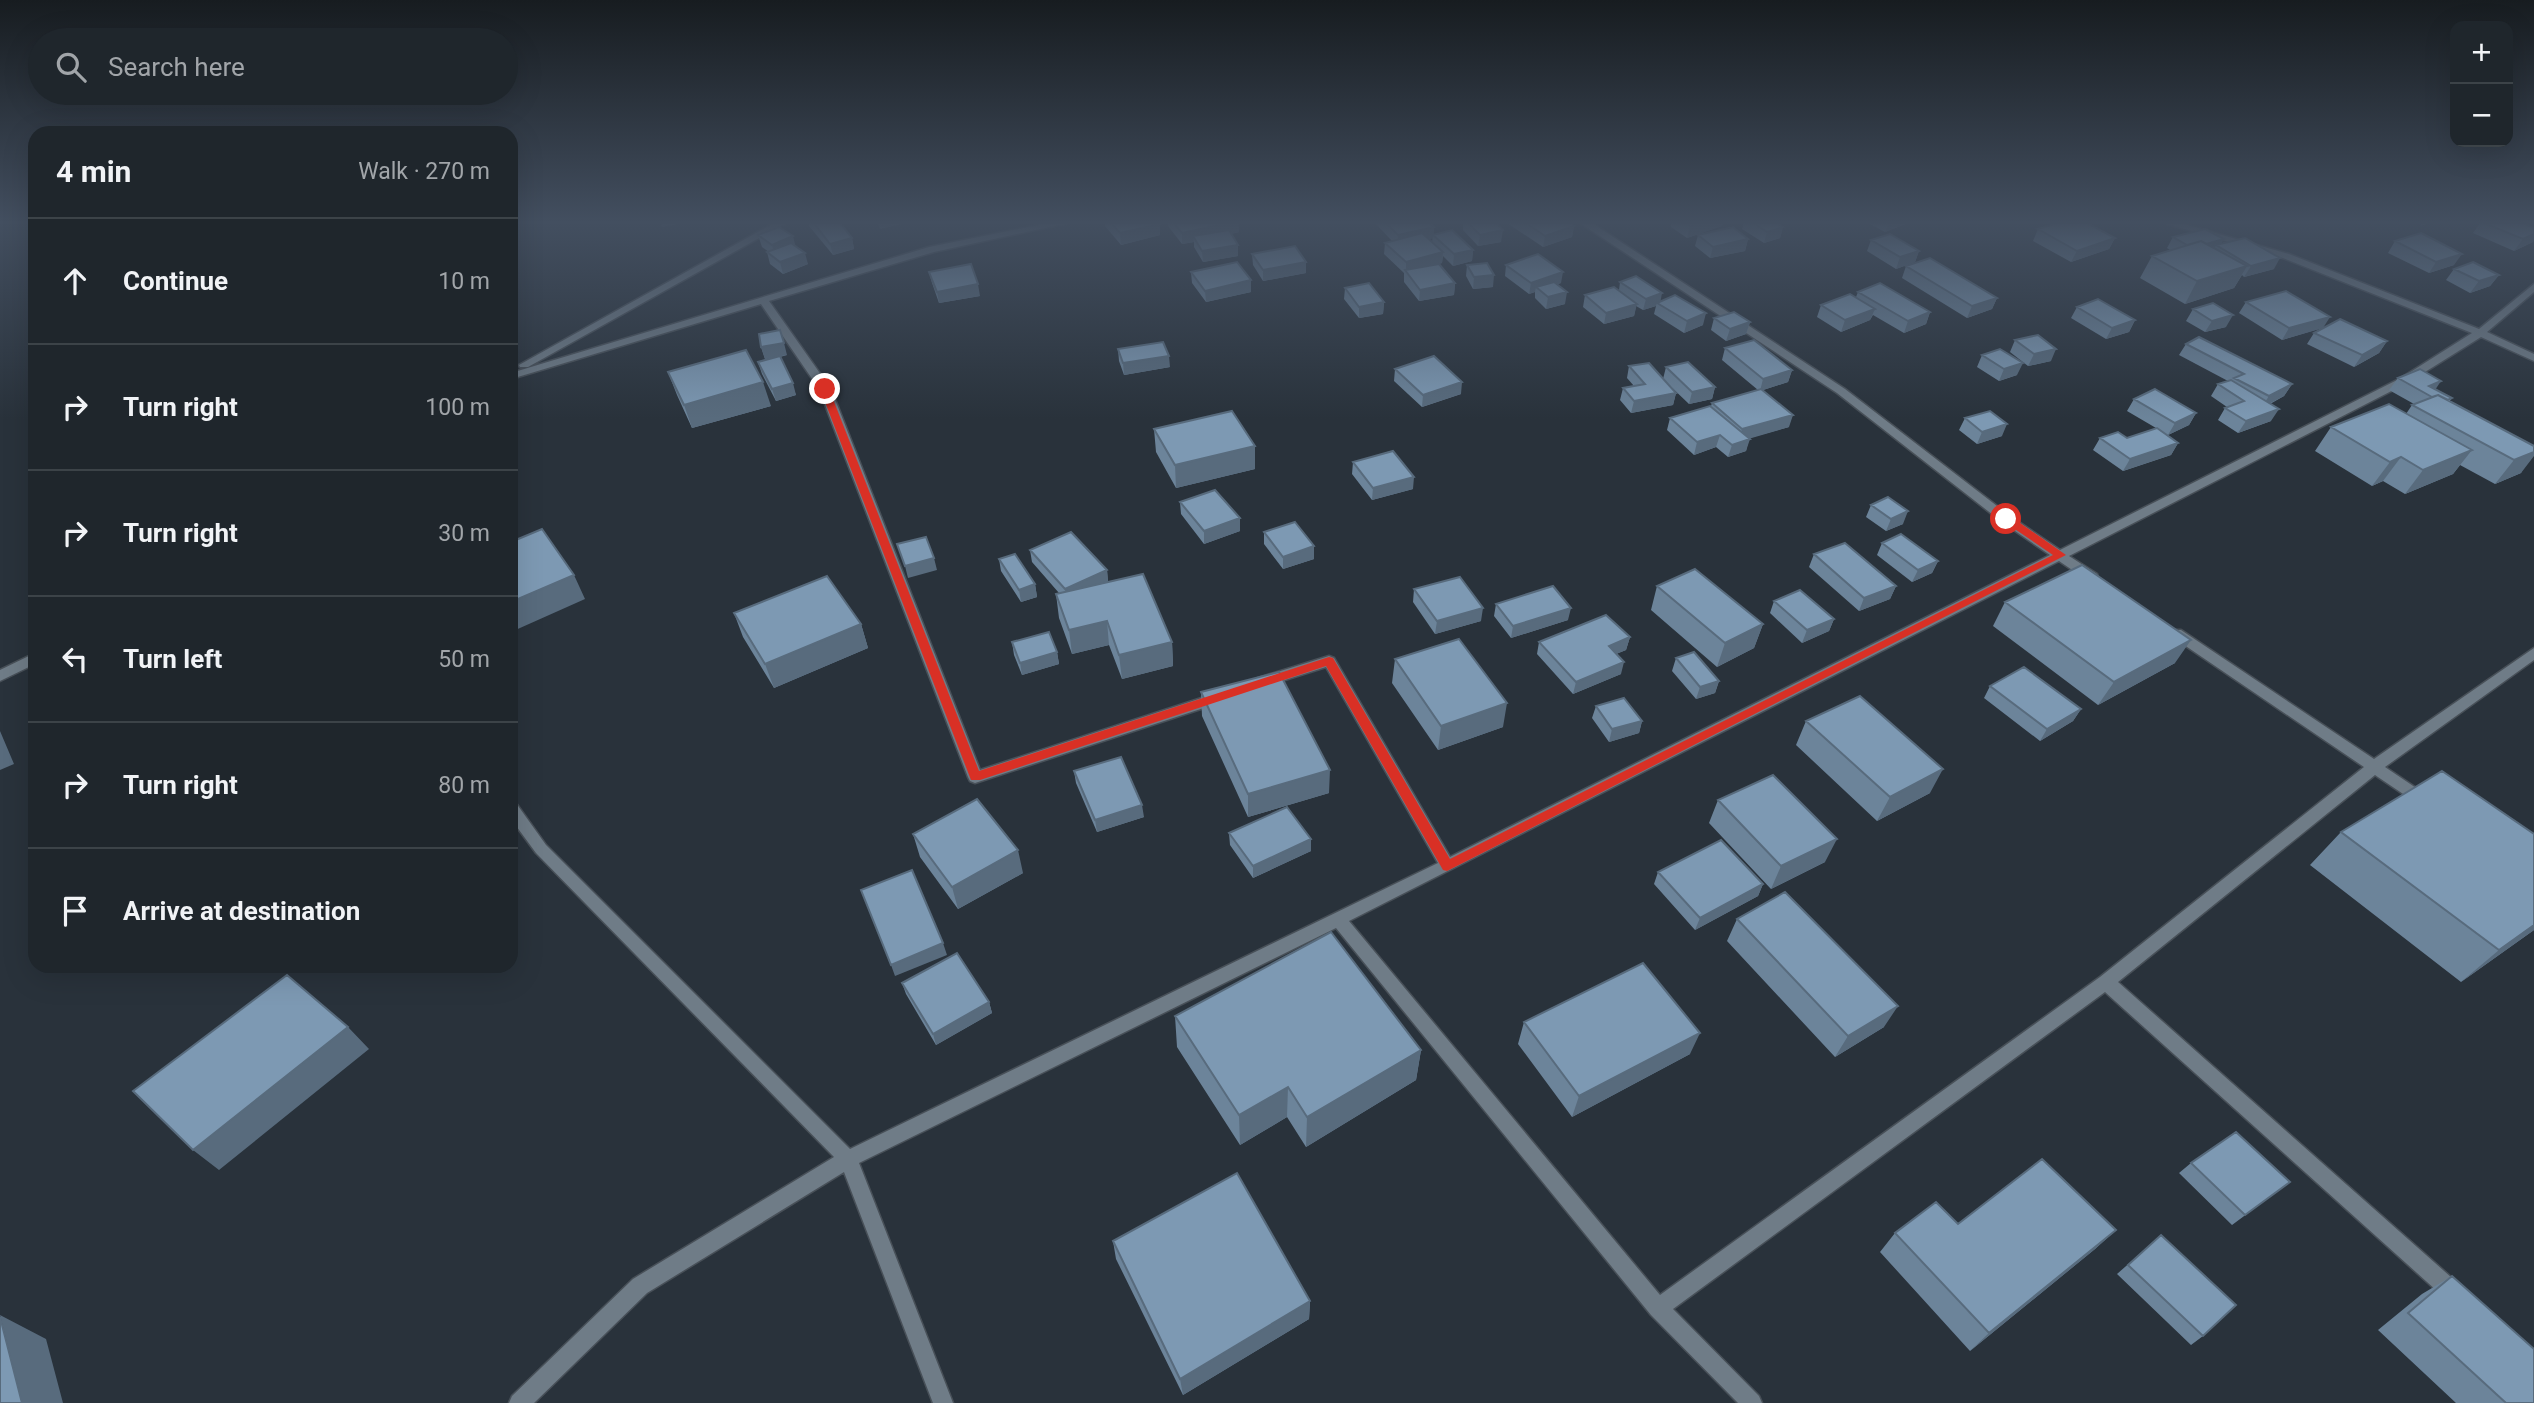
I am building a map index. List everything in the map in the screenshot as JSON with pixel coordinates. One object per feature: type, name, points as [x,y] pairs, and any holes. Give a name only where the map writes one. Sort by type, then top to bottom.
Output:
[{"type":"street","points":[[518,371],[665,288]]},
{"type":"street","points":[[518,373],[801,288]]},
{"type":"street","points":[[1685,288],[1841,391],[2006,519],[2107,587]]},
{"type":"street","points":[[2369,288],[2480,332],[2534,358]]},
{"type":"street","points":[[519,1403],[640,1286],[848,1159],[1447,866],[2405,380],[2480,332],[2532,288]]},
{"type":"street","points":[[763,300],[825,389],[975,777],[1329,661],[1447,866]]},
{"type":"street","points":[[2165,626],[2431,806]]},
{"type":"street","points":[[1658,1308],[2106,982],[2374,767],[2534,653]]},
{"type":"street","points":[[0,676],[28,662]]},
{"type":"street","points":[[518,817],[541,849],[848,1159],[943,1403]]},
{"type":"street","points":[[1337,918],[1658,1308],[1752,1403]]},
{"type":"street","points":[[2106,982],[2473,1310]]},
{"type":"building","points":[[936,288],[955,288],[937,292]]},
{"type":"building","points":[[1345,288],[1373,288],[1384,302],[1359,307]]},
{"type":"building","points":[[1538,288],[1562,288],[1567,292],[1548,297]]},
{"type":"building","points":[[1616,288],[1637,304],[1606,313],[1585,295]]},
{"type":"building","points":[[1630,288],[1655,288],[1662,293],[1646,299]]},
{"type":"building","points":[[1867,288],[1889,288],[1930,312],[1908,321],[1858,292]]},
{"type":"building","points":[[1943,288],[1981,288],[1997,298],[1972,306]]},
{"type":"building","points":[[2286,291],[2330,317],[2289,328],[2246,302]]},
{"type":"building","points":[[1850,294],[1875,309],[1845,320],[1821,305]]},
{"type":"building","points":[[1675,295],[1706,313],[1687,321],[1657,303]]},
{"type":"building","points":[[2098,299],[2135,320],[2112,328],[2077,307]]},
{"type":"building","points":[[2213,303],[2233,315],[2212,321],[2193,309]]},
{"type":"building","points":[[1734,312],[1750,322],[1730,329],[1714,318]]},
{"type":"building","points":[[2340,319],[2387,341],[2362,355],[2314,333]]},
{"type":"building","points":[[780,330],[784,343],[761,347],[759,334]]},
{"type":"building","points":[[2038,335],[2056,349],[2034,354],[2015,340]]},
{"type":"building","points":[[2199,337],[2292,384],[2269,396],[2234,378],[2244,374],[2186,344]]},
{"type":"building","points":[[1754,340],[1792,370],[1763,379],[1725,348]]},
{"type":"building","points":[[1163,342],[1169,356],[1123,363],[1118,349]]},
{"type":"building","points":[[2000,349],[2023,363],[2004,369],[1982,355]]},
{"type":"building","points":[[746,350],[763,382],[684,405],[668,372]]},
{"type":"building","points":[[780,356],[793,383],[772,389],[758,362]]},
{"type":"building","points":[[1434,356],[1462,382],[1423,395],[1395,369]]},
{"type":"building","points":[[1688,362],[1715,387],[1692,392],[1666,367]]},
{"type":"building","points":[[1649,363],[1676,393],[1634,401],[1623,388],[1645,384],[1629,366]]},
{"type":"building","points":[[2420,369],[2441,381],[2429,386],[2452,398],[2448,400],[2438,395],[2432,397],[2398,378]]},
{"type":"building","points":[[2231,380],[2279,409],[2246,421],[2225,408],[2244,401],[2218,384]]},
{"type":"building","points":[[1761,389],[1793,415],[1742,429],[1712,403]]},
{"type":"building","points":[[2155,389],[2196,413],[2175,423],[2134,399]]},
{"type":"building","points":[[2438,395],[2534,446],[2534,452],[2514,460],[2412,405]]},
{"type":"building","points":[[2389,404],[2472,450],[2423,470],[2401,457],[2390,462],[2331,427]]},
{"type":"building","points":[[1710,406],[1750,439],[1732,445],[1720,435],[1697,442],[1670,418]]},
{"type":"building","points":[[1232,411],[1255,446],[1175,465],[1154,429]]},
{"type":"building","points":[[1990,411],[2007,424],[1982,432],[1965,418]]},
{"type":"building","points":[[2157,428],[2178,443],[2130,459],[2100,438],[2118,432],[2127,438]]},
{"type":"building","points":[[1393,451],[1414,477],[1373,488],[1353,462]]},
{"type":"building","points":[[1215,490],[1240,518],[1204,531],[1180,502]]},
{"type":"building","points":[[1888,497],[1908,511],[1891,519],[1871,505]]},
{"type":"building","points":[[1295,522],[1314,546],[1283,557],[1264,532]]},
{"type":"building","points":[[542,529],[574,575],[518,599],[518,539]]},
{"type":"building","points":[[1071,532],[1107,570],[1065,589],[1030,550]]},
{"type":"building","points":[[1901,534],[1938,561],[1918,570],[1882,543]]},
{"type":"building","points":[[926,537],[934,558],[905,566],[897,544]]},
{"type":"building","points":[[1845,543],[1896,586],[1864,598],[1814,554]]},
{"type":"building","points":[[1015,554],[1035,584],[1019,590],[999,559]]},
{"type":"building","points":[[2082,565],[2191,640],[2114,682],[2005,602]]},
{"type":"building","points":[[1695,569],[1763,624],[1725,643],[1657,586]]},
{"type":"building","points":[[1143,574],[1172,642],[1119,655],[1107,621],[1069,630],[1056,594]]},
{"type":"building","points":[[827,576],[861,624],[765,664],[734,613]]},
{"type":"building","points":[[1460,577],[1483,608],[1437,621],[1414,589]]},
{"type":"building","points":[[1553,586],[1571,608],[1513,626],[1496,604]]},
{"type":"building","points":[[1800,590],[1834,619],[1807,630],[1774,601]]},
{"type":"building","points":[[1606,615],[1630,637],[1609,646],[1624,662],[1576,682],[1539,642]]},
{"type":"building","points":[[1049,632],[1057,652],[1020,663],[1012,642]]},
{"type":"building","points":[[1459,639],[1507,703],[1441,726],[1395,659]]},
{"type":"building","points":[[1694,652],[1719,681],[1700,687],[1676,658]]},
{"type":"building","points":[[2024,667],[2081,709],[2047,729],[1990,686]]},
{"type":"building","points":[[1279,672],[1330,770],[1248,794],[1201,692]]},
{"type":"building","points":[[1860,696],[1943,769],[1890,797],[1806,721]]},
{"type":"building","points":[[1624,698],[1642,721],[1612,729],[1596,706]]},
{"type":"building","points":[[1121,757],[1142,805],[1095,820],[1074,771]]},
{"type":"building","points":[[2442,771],[2534,834],[2534,925],[2499,950],[2341,832]]},
{"type":"building","points":[[1773,775],[1837,839],[1781,866],[1718,800]]},
{"type":"building","points":[[977,799],[1018,850],[952,887],[913,834]]},
{"type":"building","points":[[1287,807],[1311,839],[1253,866],[1229,833]]},
{"type":"building","points":[[1721,840],[1763,884],[1700,918],[1658,872]]},
{"type":"building","points":[[912,870],[943,943],[891,965],[861,890]]},
{"type":"building","points":[[1785,892],[1898,1006],[1848,1036],[1737,919]]},
{"type":"building","points":[[1331,932],[1421,1050],[1307,1117],[1288,1087],[1239,1115],[1175,1016]]},
{"type":"building","points":[[957,953],[989,1002],[933,1034],[902,983]]},
{"type":"building","points":[[1643,963],[1700,1033],[1579,1096],[1524,1022]]},
{"type":"building","points":[[287,975],[348,1027],[193,1150],[133,1091]]},
{"type":"building","points":[[2236,1132],[2290,1182],[2245,1215],[2191,1163]]},
{"type":"building","points":[[2042,1159],[2116,1230],[1989,1333],[1895,1233],[1936,1202],[1958,1224]]},
{"type":"building","points":[[1237,1173],[1310,1301],[1180,1379],[1113,1241]]},
{"type":"building","points":[[2161,1235],[2236,1305],[2203,1336],[2128,1265]]},
{"type":"building","points":[[2452,1276],[2534,1349],[2534,1403],[2506,1403],[2408,1313]]},
{"type":"building","points":[[0,1317],[22,1403],[0,1403]]},
{"type":"route","points":[[825,389],[975,777],[1329,661],[1447,866],[2061,555],[2006,519]]}]
